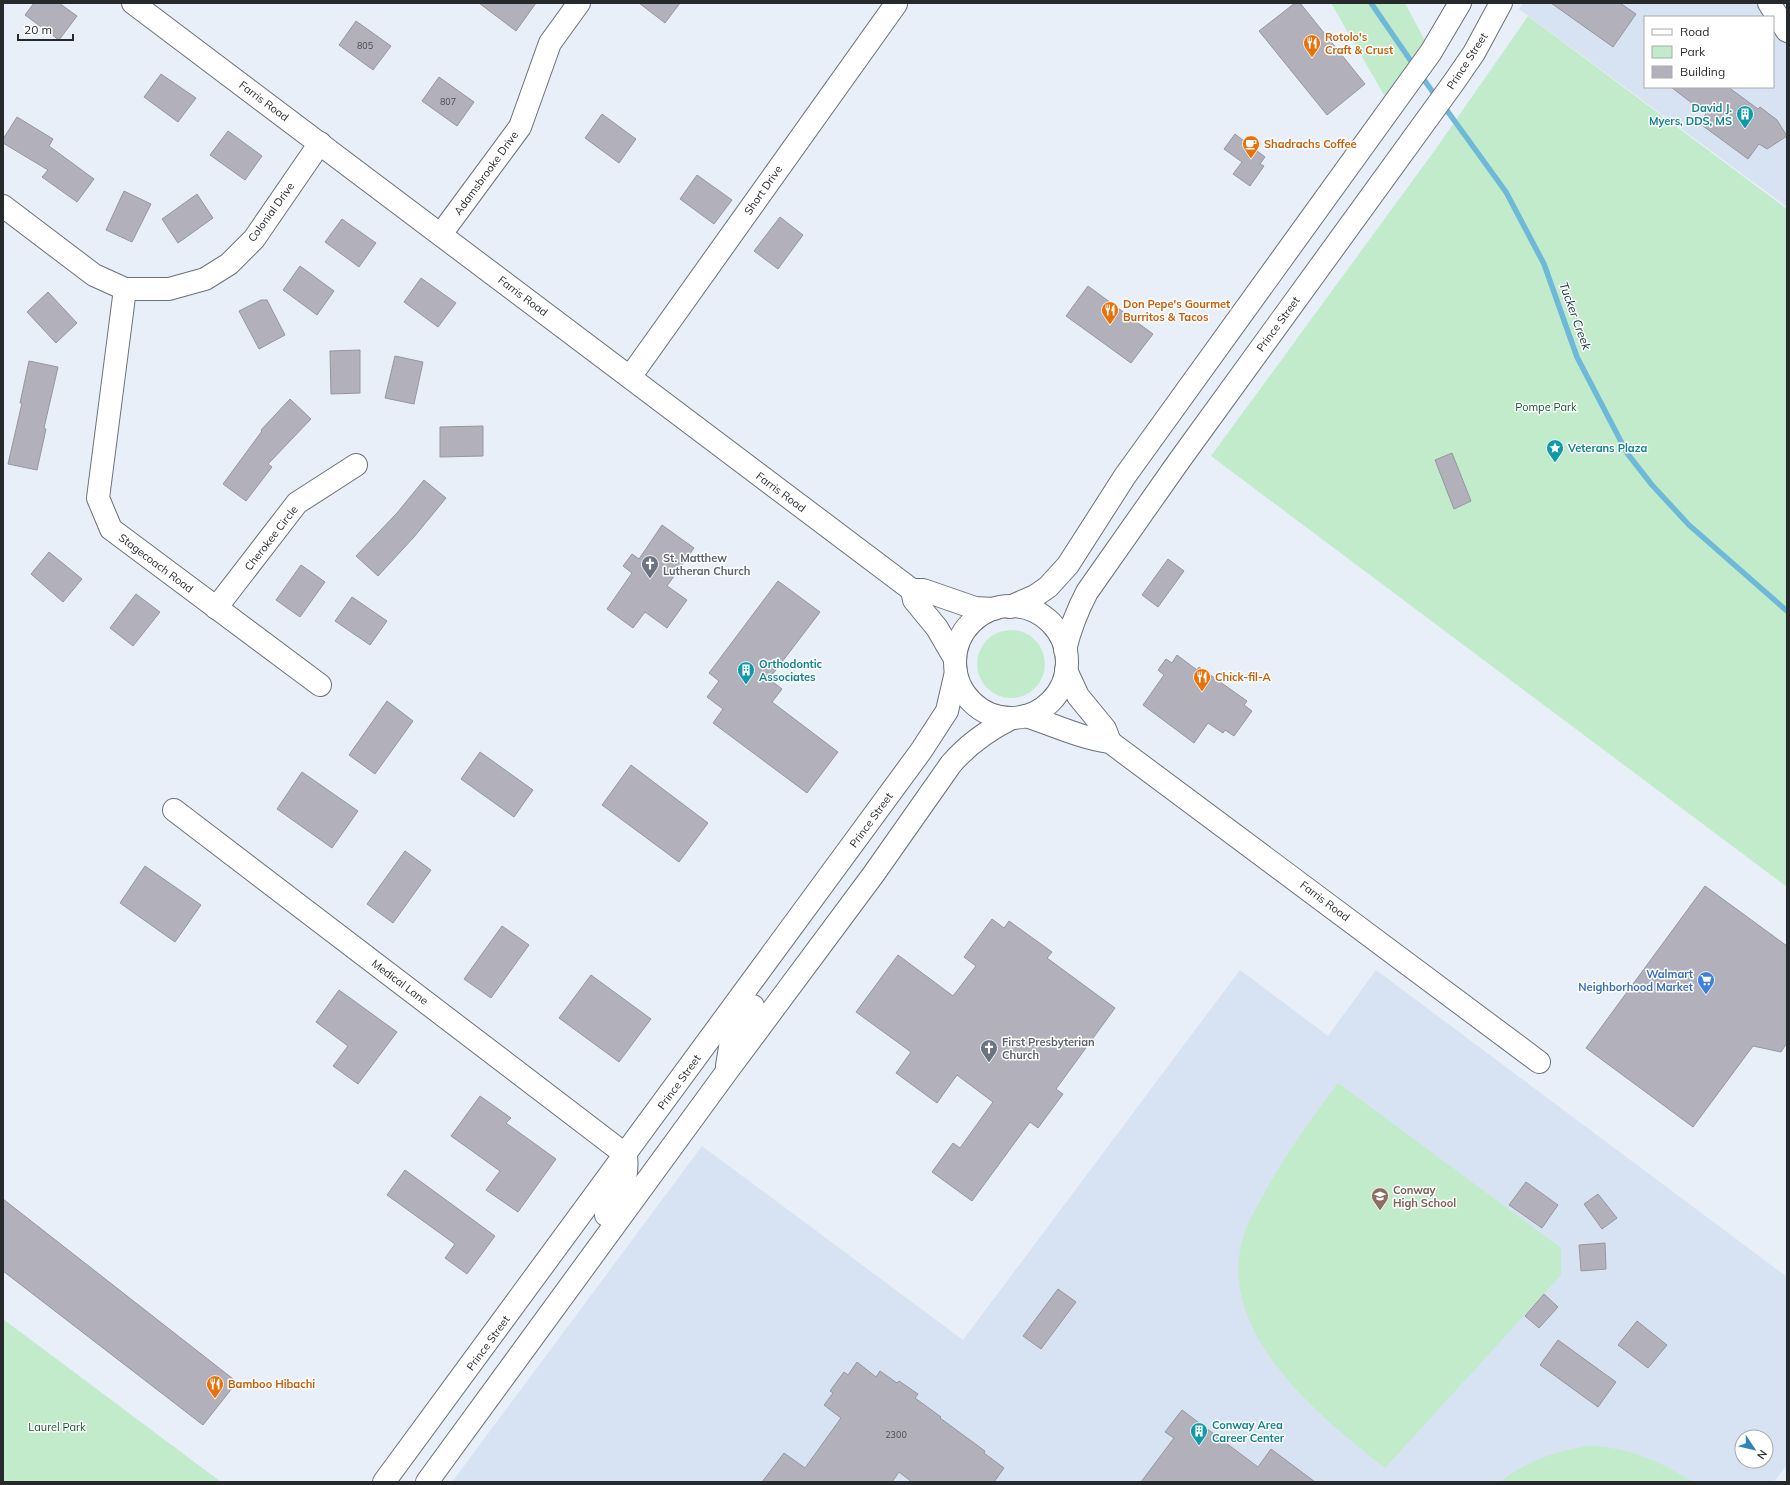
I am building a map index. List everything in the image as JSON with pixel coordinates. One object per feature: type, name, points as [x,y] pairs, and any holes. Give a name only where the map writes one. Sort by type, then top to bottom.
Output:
[{"type":"main road","name":"Farris Road","points":[[133,3],[912,590],[923,590],[975,608],[1002,608]]},
{"type":"main road","name":"Adamsbrooke Drive","points":[[441,234],[520,126],[550,42],[578,3]]},
{"type":"main road","points":[[1019,717],[998,717],[978,708],[963,691],[956,665],[959,643],[969,625],[985,613],[1035,596],[1048,587],[1068,565],[1124,476],[1431,52],[1460,3]]},
{"type":"main road","name":"Prince Street","points":[[1066,660],[1079,607],[1088,592],[1179,461],[1454,82],[1477,47],[1501,3]]},
{"type":"main road","points":[[1769,3],[1787,31]]},
{"type":"main road","name":"Short Drive","points":[[630,377],[896,4]]},
{"type":"main road","name":"Colonial Drive","points":[[3,206],[94,275],[124,289],[169,289],[205,279],[229,264],[254,239],[320,143]]},
{"type":"main road","name":"Stagecoach Road","points":[[124,289],[98,498],[111,529],[320,685]]},
{"type":"main road","name":"Cherokee Circle","points":[[216,608],[297,503],[356,465]]},
{"type":"main road","name":"Farris Road","points":[[912,590],[914,600],[937,628],[956,665]]},
{"type":"main road","points":[[427,1482],[728,1070],[873,875],[962,750],[980,735],[1019,717],[1035,713],[1051,702],[1062,686],[1066,660],[1059,634],[1045,617],[1025,608],[1002,608]]},
{"type":"main road","name":"Farris Road","points":[[1066,660],[1078,696],[1105,729],[1110,742]]},
{"type":"main road","name":"Prince Street","points":[[384,1482],[626,1155],[937,729],[947,711],[956,665]]},
{"type":"main road","name":"Farris Road","points":[[1019,717],[1056,725],[1091,739],[1110,742],[1539,1062]]},
{"type":"main road","name":"Medical Lane","points":[[174,810],[626,1155]]},
{"type":"main road","points":[[728,1070],[726,1065],[730,1041],[737,1029],[826,905],[826,880]]},
{"type":"main road","points":[[566,1291],[573,1260],[608,1211],[624,1183],[628,1168],[626,1155]]},
{"type":"main road","points":[[399,1482],[487,1364],[493,1336]]},
{"type":"shaded area","points":[[1523,3],[1787,3],[1787,207],[1519,9]]},
{"type":"shaded area","name":"Conway High School","points":[[1240,970],[1328,1036],[1376,970],[1787,1277],[1787,1465],[1774,1482],[452,1482],[702,1146],[963,1340]]},
{"type":"green space","points":[[1331,3],[1405,3],[1431,52],[1391,107]]},
{"type":"green space","name":"Pompe Park","points":[[1528,16],[1787,209],[1787,887],[1211,456],[1435,150]]},
{"type":"green space","points":[[1011,630],[1024,633],[1035,640],[1042,651],[1045,664],[1042,677],[1035,688],[1024,695],[1011,698],[998,695],[987,688],[980,677],[977,664],[980,651],[987,640],[998,633]]},
{"type":"green space","points":[[1338,1083],[1561,1248],[1561,1275],[1385,1468],[1331,1423],[1303,1397],[1278,1368],[1258,1337],[1244,1305],[1238,1270],[1244,1234],[1254,1212],[1269,1184],[1288,1154]]},
{"type":"green space","name":"Laurel Park","points":[[3,1319],[221,1482],[3,1482]]},
{"type":"green space","points":[[1586,1446],[1615,1449],[1642,1456],[1681,1474],[1693,1482],[1500,1482],[1520,1468],[1541,1458]]},
{"type":"building","points":[[34,3],[59,3],[77,16],[59,40],[25,15]]},
{"type":"building","points":[[479,3],[536,3],[516,31]]},
{"type":"building","points":[[639,3],[680,3],[665,23]]},
{"type":"building","name":"Rotolo's Craft & Crust","points":[[1295,3],[1300,3],[1365,84],[1327,115],[1259,31]]},
{"type":"building","points":[[1551,3],[1620,3],[1636,14],[1613,47]]},
{"type":"building","points":[[356,21],[391,46],[373,70],[339,45]]},
{"type":"building","points":[[161,74],[196,98],[178,122],[144,97]]},
{"type":"building","points":[[439,77],[474,102],[457,126],[422,101]]},
{"type":"building","name":"David J. Myers, DDS, MS","points":[[1672,88],[1729,88],[1758,109],[1760,107],[1777,120],[1787,136],[1767,149],[1759,144],[1748,159],[1699,123],[1706,114]]},
{"type":"building","points":[[602,114],[636,139],[619,163],[585,138]]},
{"type":"building","points":[[17,117],[53,139],[49,146],[94,179],[77,202],[42,177],[48,170],[3,143],[3,139]]},
{"type":"building","points":[[228,131],[262,156],[245,180],[210,155]]},
{"type":"building","name":"Shadrachs Coffee","points":[[1235,134],[1265,157],[1260,164],[1264,166],[1250,186],[1233,174],[1242,162],[1224,149]]},
{"type":"building","points":[[697,175],[732,200],[714,224],[680,199]]},
{"type":"building","points":[[124,191],[151,204],[132,242],[106,230]]},
{"type":"building","points":[[197,194],[213,218],[178,243],[162,219]]},
{"type":"building","points":[[780,217],[803,235],[778,269],[754,251]]},
{"type":"building","points":[[342,219],[376,243],[359,267],[325,242]]},
{"type":"building","points":[[300,266],[334,291],[317,315],[283,290]]},
{"type":"building","points":[[421,278],[456,303],[438,327],[404,302]]},
{"type":"building","name":"Don Pepe's Gourmet Burritos & Tacos","points":[[1088,286],[1153,334],[1131,363],[1066,316]]},
{"type":"building","points":[[48,292],[77,323],[56,343],[27,312]]},
{"type":"building","points":[[261,300],[267,300],[285,335],[259,349],[239,311]]},
{"type":"building","points":[[360,350],[360,393],[331,394],[330,351]]},
{"type":"building","points":[[395,356],[423,362],[414,404],[385,398]]},
{"type":"building","points":[[29,361],[58,367],[44,428],[46,429],[37,470],[8,464],[22,403],[20,403]]},
{"type":"building","points":[[290,399],[311,419],[268,464],[272,467],[246,501],[223,484],[262,431],[261,430]]},
{"type":"building","points":[[483,426],[483,456],[440,457],[440,427]]},
{"type":"building","points":[[1452,453],[1471,501],[1454,509],[1435,460]]},
{"type":"building","points":[[424,480],[446,498],[414,537],[378,576],[356,556],[397,513]]},
{"type":"building","name":"St. Matthew Lutheran Church","points":[[662,525],[694,548],[667,586],[687,600],[667,628],[645,612],[633,628],[607,609],[632,573],[623,566],[632,554],[639,559]]},
{"type":"building","points":[[49,552],[82,579],[63,602],[31,574]]},
{"type":"building","points":[[1168,559],[1184,571],[1158,607],[1142,595]]},
{"type":"building","points":[[301,565],[325,582],[300,617],[276,600]]},
{"type":"building","name":"Orthodontic Associates","points":[[778,581],[820,612],[769,679],[782,689],[772,702],[838,752],[807,793],[713,723],[723,709],[707,697],[719,681],[709,673]]},
{"type":"building","points":[[136,594],[160,612],[133,646],[110,628]]},
{"type":"building","points":[[352,597],[387,621],[370,645],[335,621]]},
{"type":"building","name":"Chick-fil-A","points":[[1177,655],[1197,670],[1199,667],[1247,701],[1244,705],[1252,711],[1234,736],[1225,730],[1223,733],[1208,723],[1194,743],[1143,705],[1164,675],[1158,670],[1166,659],[1172,663]]},
{"type":"building","points":[[387,701],[413,721],[375,774],[349,755]]},
{"type":"building","points":[[480,752],[533,790],[514,817],[461,779]]},
{"type":"building","points":[[631,765],[708,823],[679,862],[602,805]]},
{"type":"building","points":[[302,772],[358,811],[332,848],[277,809]]},
{"type":"building","points":[[405,851],[431,870],[393,923],[367,904]]},
{"type":"building","points":[[145,866],[201,905],[175,942],[120,903]]},
{"type":"building","name":"Walmart Neighborhood Market","points":[[1705,886],[1787,946],[1787,1043],[1781,1052],[1753,1046],[1693,1127],[1586,1048]]},
{"type":"building","name":"First Presbyterian Church","points":[[992,919],[1004,928],[1009,921],[1052,952],[1047,958],[1115,1008],[1056,1089],[1063,1094],[1038,1128],[1030,1122],[972,1201],[932,1172],[953,1143],[960,1148],[993,1102],[957,1075],[937,1103],[896,1073],[911,1052],[856,1012],[898,955],[953,996],[976,966],[964,957]]},
{"type":"building","points":[[502,926],[529,945],[491,998],[464,979]]},
{"type":"building","points":[[591,975],[651,1019],[619,1062],[559,1018]]},
{"type":"building","points":[[339,990],[397,1032],[358,1084],[333,1066],[348,1046],[316,1022]]},
{"type":"building","points":[[480,1096],[511,1118],[506,1123],[556,1159],[518,1212],[486,1190],[500,1171],[451,1136]]},
{"type":"building","points":[[405,1170],[495,1236],[467,1274],[445,1258],[455,1244],[387,1195]]},
{"type":"building","points":[[1526,1182],[1558,1205],[1542,1228],[1509,1205]]},
{"type":"building","points":[[1598,1194],[1617,1218],[1602,1229],[1584,1204]]},
{"type":"building","points":[[3,1199],[237,1382],[203,1425],[3,1271]]},
{"type":"building","points":[[1605,1243],[1606,1269],[1581,1271],[1579,1245]]},
{"type":"building","points":[[1058,1289],[1076,1302],[1041,1349],[1023,1336]]},
{"type":"building","points":[[1544,1294],[1558,1307],[1539,1328],[1525,1316]]},
{"type":"building","points":[[1637,1321],[1667,1345],[1648,1368],[1618,1345]]},
{"type":"building","points":[[1558,1340],[1616,1382],[1598,1407],[1540,1365]]},
{"type":"building","points":[[857,1362],[876,1377],[880,1371],[897,1383],[899,1381],[918,1394],[915,1398],[985,1451],[984,1453],[1004,1468],[994,1482],[912,1482],[899,1472],[892,1482],[762,1482],[784,1453],[805,1468],[841,1418],[824,1405],[833,1393],[830,1391],[844,1372],[848,1375]]},
{"type":"building","name":"Conway Area Career Center","points":[[1182,1410],[1258,1467],[1271,1449],[1315,1482],[1141,1482],[1174,1438],[1165,1432]]},
{"type":"waterway","name":"Tucker Creek","points":[[1371,3],[1415,67]]},
{"type":"waterway","name":"Tucker Creek","points":[[1420,74],[1437,98]]},
{"type":"waterway","name":"Tucker Creek","points":[[1443,105],[1506,192],[1544,264],[1577,357],[1627,453],[1652,485],[1689,525],[1787,611]]},
{"type":"place","name":"Rotolo's Craft & Crust","points":[[1312,58]]},
{"type":"place","name":"David J. Myers, DDS, MS","points":[[1745,129]]},
{"type":"place","name":"Shadrachs Coffee","points":[[1251,159]]},
{"type":"place","name":"Don Pepe's Gourmet Burritos & Tacos","points":[[1110,325]]},
{"type":"place","name":"Veterans Plaza","points":[[1555,463]]},
{"type":"place","name":"St. Matthew Lutheran Church","points":[[650,579]]},
{"type":"place","name":"Orthodontic Associates","points":[[746,685]]},
{"type":"place","name":"Chick-fil-A","points":[[1202,692]]},
{"type":"place","name":"Walmart Neighborhood Market","points":[[1706,995]]},
{"type":"place","name":"First Presbyterian Church","points":[[989,1063]]},
{"type":"place","name":"Conway High School","points":[[1380,1211]]},
{"type":"place","name":"Bamboo Hibachi","points":[[215,1399]]},
{"type":"place","name":"Conway Area Career Center","points":[[1199,1446]]}]
